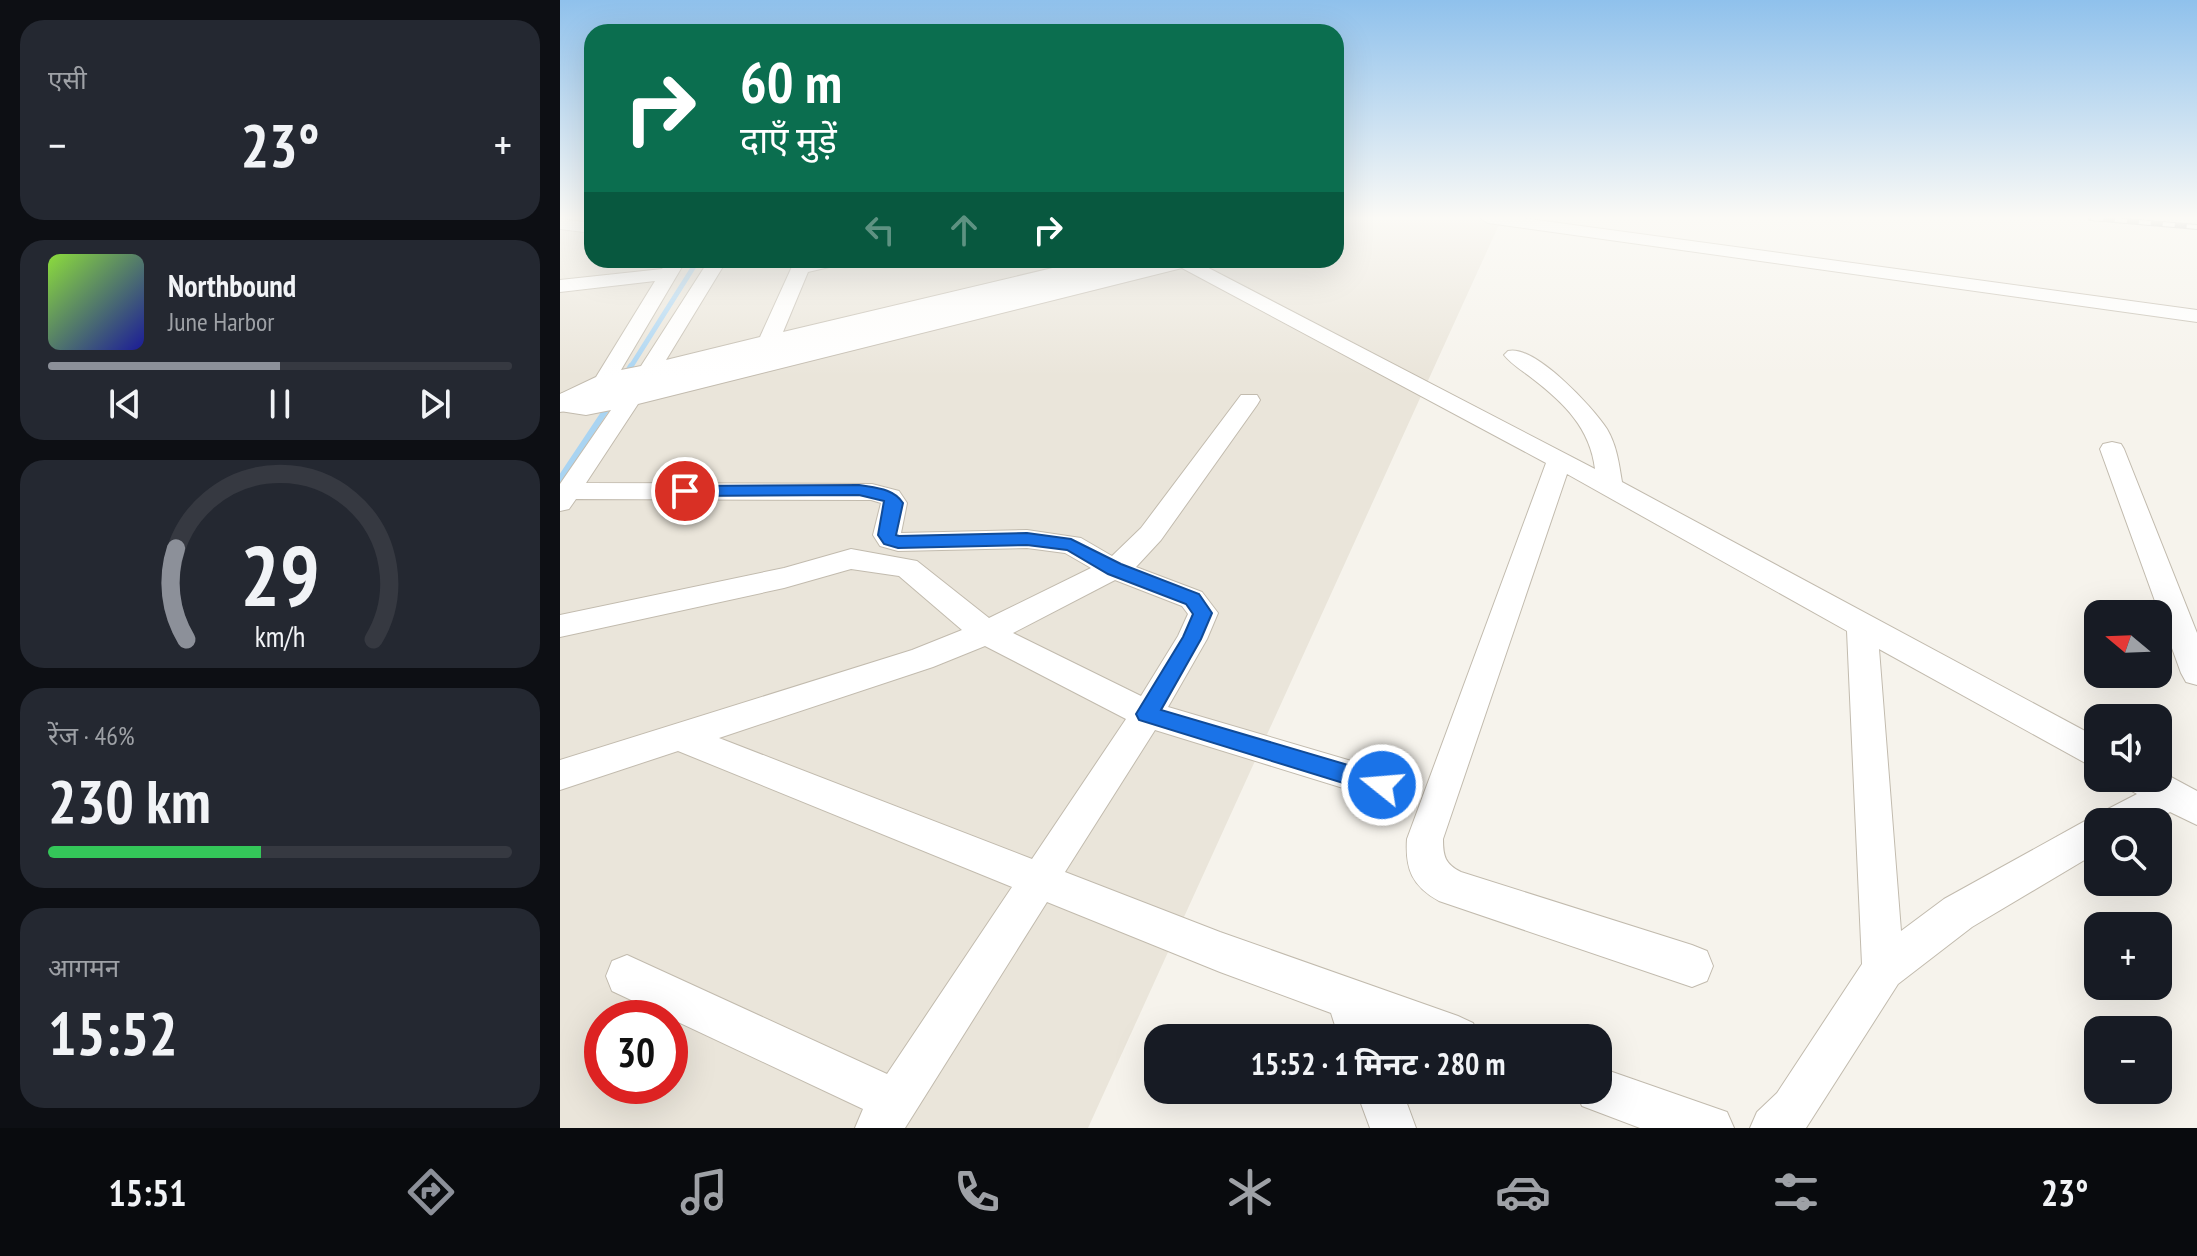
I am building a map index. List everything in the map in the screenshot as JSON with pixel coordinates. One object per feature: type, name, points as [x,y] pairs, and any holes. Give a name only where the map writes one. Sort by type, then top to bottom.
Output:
[{"type":"street","points":[[560,286],[652,271]]},
{"type":"street","points":[[626,376],[672,271]]},
{"type":"street","points":[[626,376],[710,271]]},
{"type":"street","points":[[769,341],[800,271]]},
{"type":"street","points":[[560,403],[626,376],[1036,271]]},
{"type":"street","points":[[560,403],[1113,271]]},
{"type":"street","points":[[560,403],[586,408],[617,402],[1149,271]]},
{"type":"street","points":[[1206,271],[1610,487],[2084,747]]},
{"type":"street","points":[[1869,271],[2197,316]]},
{"type":"street","points":[[1515,355],[1554,384],[1591,423],[1603,445],[1610,487]]},
{"type":"street","points":[[560,775],[922,659],[986,633],[1114,569],[1136,552],[1151,534],[1249,400]]},
{"type":"street","points":[[564,498],[617,402]]},
{"type":"street","points":[[2112,449],[2197,673]]},
{"type":"street","points":[[1560,460],[1425,839],[1424,861],[1438,880],[1453,888],[1692,966]]},
{"type":"street","points":[[564,498],[859,490],[890,497],[894,503],[887,535],[890,540],[1051,540],[1071,545],[1114,569],[1192,599],[1203,613],[1196,632],[1147,714],[887,1114],[627,976]]},
{"type":"street","points":[[560,626],[769,581],[851,559],[907,568],[986,633],[1147,714],[1382,785]]},
{"type":"street","points":[[1862,626],[1883,969]]},
{"type":"street","points":[[680,737],[1220,952],[1420,1024]]},
{"type":"street","points":[[2144,808],[2169,794]]},
{"type":"street","points":[[1773,1128],[1793,1109],[1883,969],[1958,913],[2084,841]]},
{"type":"street","points":[[1346,997],[1356,1024]]},
{"type":"street","points":[[1612,1095],[1711,1128]]},
{"type":"street","points":[[1384,1104],[1393,1128]]},
{"type":"shaded area","points":[[560,271],[1478,271],[1088,1128],[560,1128]]},
{"type":"waterway","points":[[630,368],[691,271]]},
{"type":"waterway","points":[[627,373],[631,366]]},
{"type":"waterway","points":[[560,479],[610,404]]},
{"type":"route","points":[[685,491],[859,490],[890,497],[894,503],[887,535],[890,540],[1027,539],[1071,545],[1114,569],[1192,599],[1203,613],[1192,639],[1147,714],[1382,785]]}]
